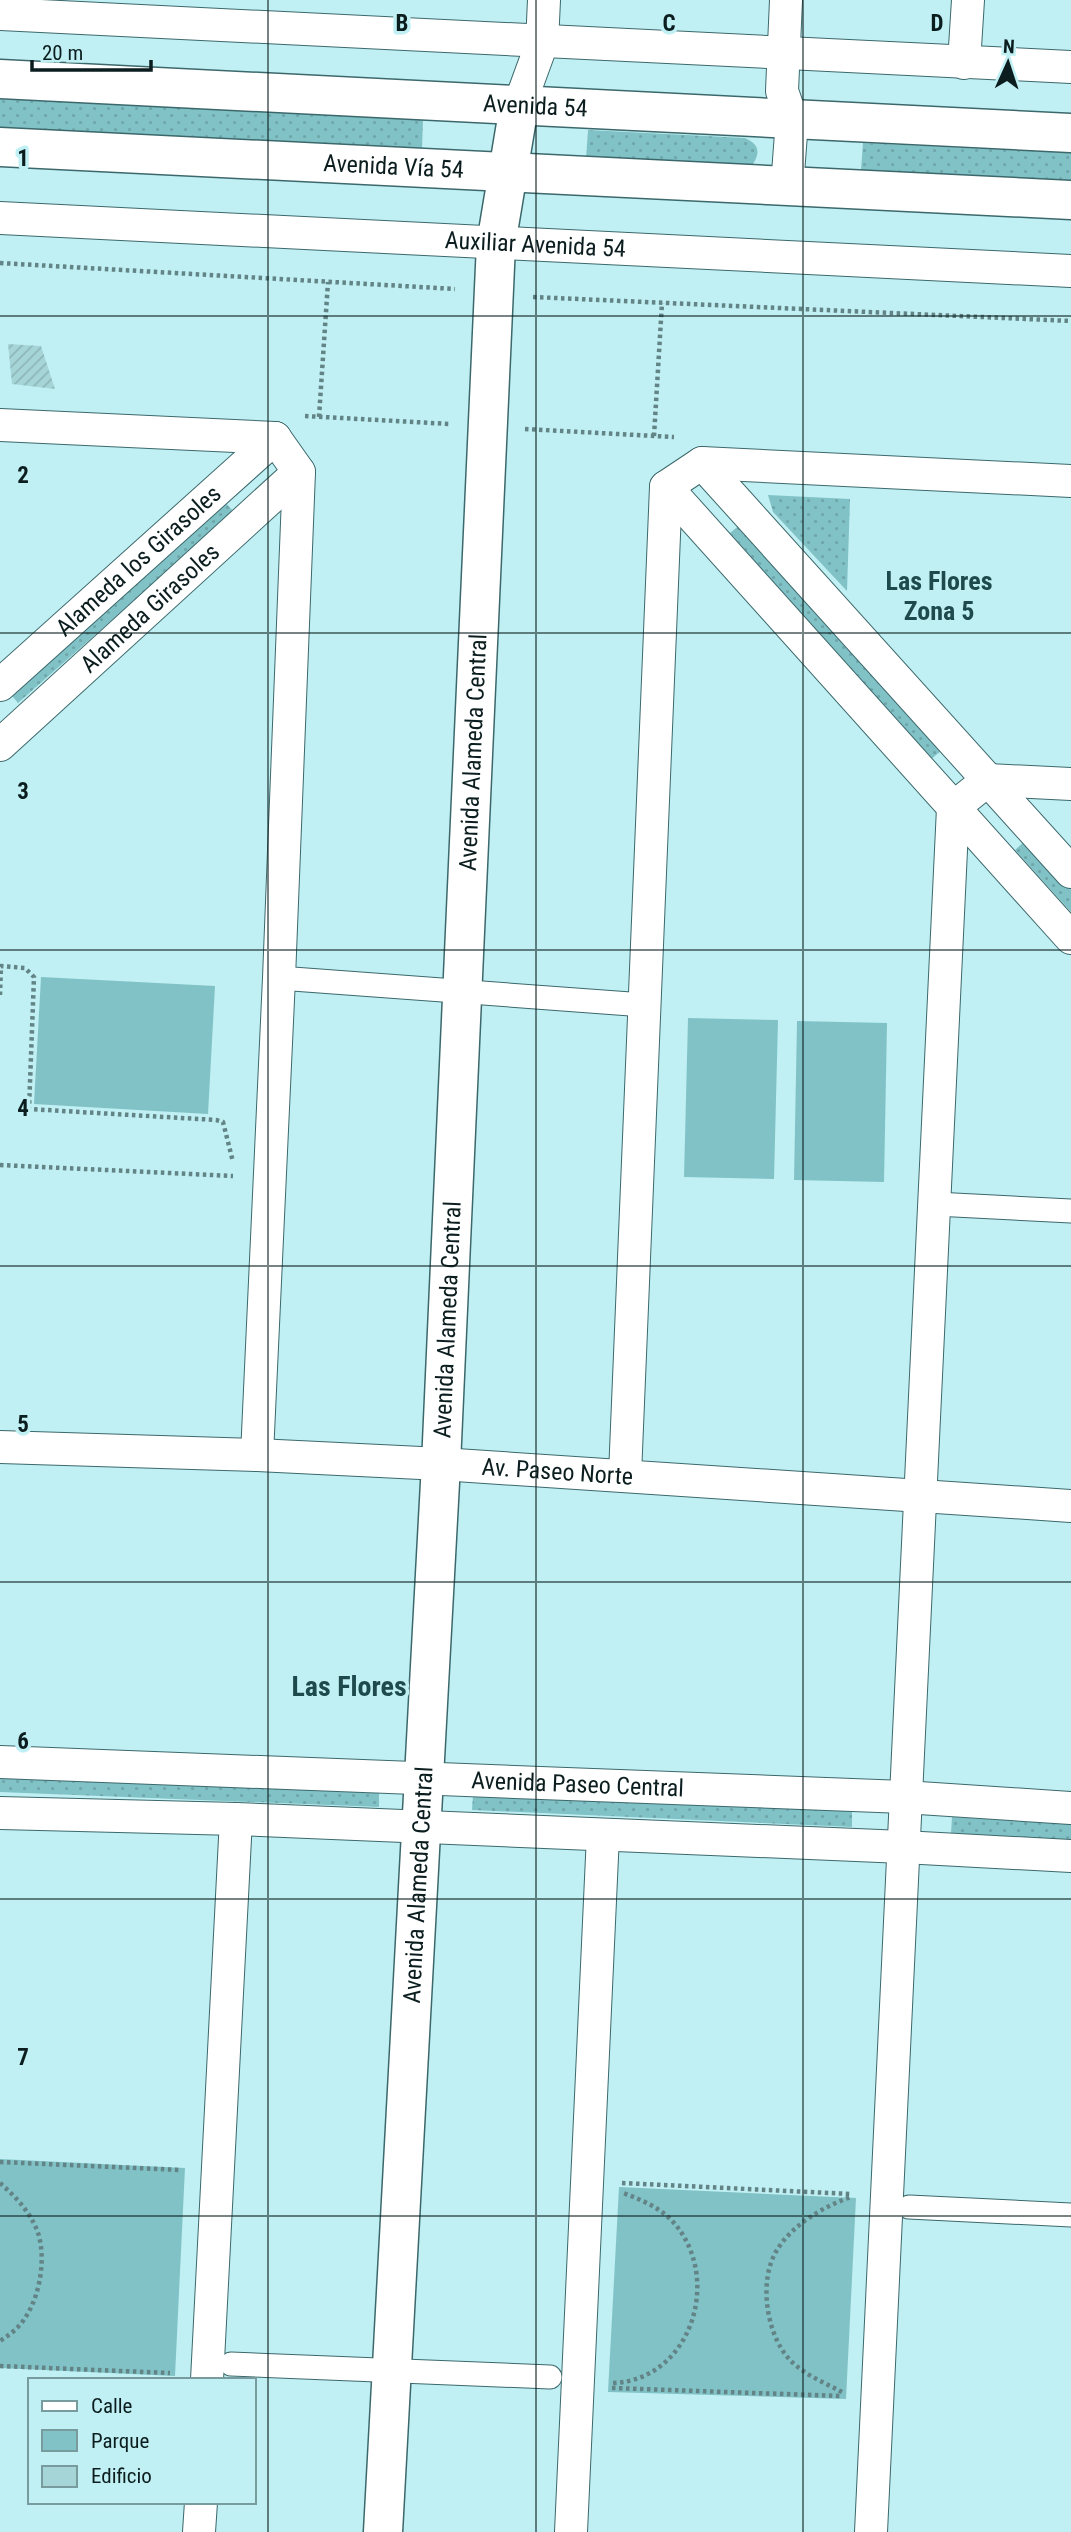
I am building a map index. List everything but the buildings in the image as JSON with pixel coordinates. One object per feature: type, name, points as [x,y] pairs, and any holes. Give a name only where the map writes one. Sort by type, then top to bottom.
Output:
[{"type":"street","points":[[519,106],[542,43],[544,0]]},
{"type":"street","points":[[786,0],[782,91],[792,120],[788,187],[1071,200]]},
{"type":"street","points":[[964,63],[968,0]]},
{"type":"street","points":[[0,14],[290,14],[542,43],[1071,67]]},
{"type":"street","name":"Avenida 54","points":[[0,79],[1071,133]]},
{"type":"street","name":"Avenida Alameda Central","points":[[383,2532],[442,1464],[496,244],[519,106]]},
{"type":"street","name":"Avenida Vía 54","points":[[0,147],[788,187]]},
{"type":"street","name":"Auxiliar Avenida 54","points":[[0,218],[1071,271]]},
{"type":"street","points":[[0,425],[283,427],[299,471],[257,1455]]},
{"type":"street","name":"Alameda los Girasoles","points":[[0,685],[283,427]]},
{"type":"street","points":[[702,463],[1071,872]]},
{"type":"street","points":[[666,487],[702,463],[1071,481]]},
{"type":"street","name":"Alameda Girasoles","points":[[0,745],[299,471]]},
{"type":"street","points":[[666,487],[1071,938]]},
{"type":"street","points":[[625,1475],[666,487]]},
{"type":"street","points":[[871,2532],[953,808],[988,780],[1071,784]]},
{"type":"street","points":[[279,978],[644,1005]]},
{"type":"street","points":[[935,1204],[1071,1211]]},
{"type":"street","name":"Av. Paseo Norte","points":[[0,1447],[442,1464],[1071,1506]]},
{"type":"street","name":"Avenida Paseo Central","points":[[0,1762],[904,1797],[1071,1808]]},
{"type":"street","name":"Avenida Paseo Central","points":[[0,1813],[236,1819],[903,1847],[1071,1857]]},
{"type":"street","points":[[236,1819],[206,2373],[390,2370],[550,2377]]},
{"type":"street","points":[[571,2532],[603,1835]]},
{"type":"street","points":[[909,2207],[1071,2216]]},
{"type":"street","points":[[199,2532],[201,2504]]},
{"type":"path","points":[[0,263],[467,289]]},
{"type":"path","points":[[319,417],[328,281]]},
{"type":"path","points":[[520,296],[1071,321]]},
{"type":"path","points":[[654,436],[662,303]]},
{"type":"path","points":[[283,427],[319,417],[681,437]]},
{"type":"path","points":[[0,995],[1,967],[25,968],[34,977],[29,1109],[223,1122],[233,1164],[232,1176]]},
{"type":"path","points":[[0,1165],[244,1177]]},
{"type":"path","points":[[0,2162],[191,2171]]},
{"type":"path","points":[[614,2182],[859,2194],[825,2209],[799,2226],[777,2250],[768,2276],[768,2315],[783,2352],[792,2363],[815,2379],[849,2396],[605,2385],[637,2378],[668,2358],[690,2328],[698,2290],[695,2262],[676,2225],[657,2208],[614,2190]]},
{"type":"path","points":[[0,2183],[23,2205],[30,2217],[40,2244],[41,2260],[37,2291],[32,2305],[18,2327],[0,2341]]},
{"type":"path","points":[[0,2366],[206,2373]]},
{"type":"green space","points":[[0,99],[423,120],[422,149],[0,129]]},
{"type":"green space","points":[[588,130],[745,138],[756,146],[757,157],[752,165],[586,159]]},
{"type":"green space","points":[[863,143],[1071,153],[1071,180],[861,170]]},
{"type":"green space","points":[[768,495],[850,499],[847,591],[773,512]]},
{"type":"green space","points":[[224,501],[234,512],[18,703],[9,692]]},
{"type":"green space","points":[[742,523],[941,751],[930,760],[730,533]]},
{"type":"green space","points":[[1026,840],[1071,890],[1071,912],[1015,850]]},
{"type":"green space","points":[[41,977],[215,986],[208,1114],[34,1104]]},
{"type":"green space","points":[[688,1018],[778,1020],[774,1179],[684,1177]]},
{"type":"green space","points":[[797,1021],[887,1023],[884,1182],[794,1180]]},
{"type":"green space","points":[[0,1778],[379,1792],[379,1807],[0,1792]]},
{"type":"green space","points":[[473,1795],[852,1811],[852,1827],[472,1810]]},
{"type":"green space","points":[[952,1817],[1071,1824],[1071,1840],[951,1833]]},
{"type":"green space","points":[[0,2159],[185,2168],[175,2376],[0,2368]]},
{"type":"green space","points":[[619,2187],[856,2198],[846,2399],[608,2392]]},
{"type":"district","name":"Las Flores Zona 5","points":[[939,596]]},
{"type":"district","name":"Las Flores","points":[[349,1686]]}]
